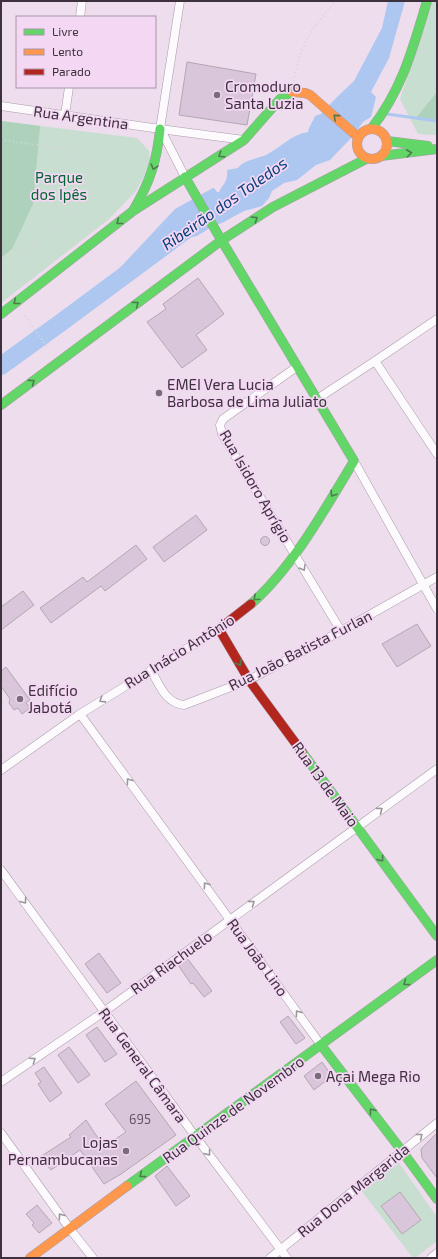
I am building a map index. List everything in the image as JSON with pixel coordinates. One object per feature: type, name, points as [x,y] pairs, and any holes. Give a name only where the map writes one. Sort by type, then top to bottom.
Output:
[{"type":"main road","points":[[371,129],[382,116],[394,94],[409,56],[426,1]]},
{"type":"main road","points":[[1,314],[133,212],[244,140],[286,94],[292,92],[305,93],[317,101],[357,135]]},
{"type":"main road","points":[[357,135],[356,142],[358,152],[362,156],[371,160],[377,159],[381,156],[387,147],[382,116]]},
{"type":"main road","points":[[133,212],[153,173],[160,129]]},
{"type":"main road","points":[[357,135],[371,129],[380,131],[385,138],[437,148]]},
{"type":"main road","points":[[381,156],[437,148]]},
{"type":"main road","points":[[1,405],[222,240],[273,207],[366,159]]},
{"type":"main road","points":[[186,177],[216,231],[354,462]]},
{"type":"main road","name":"Rua Inácio Antônio","points":[[219,629],[244,610],[263,592],[295,554],[354,462]]},
{"type":"main road","name":"Rua 13 de Maio","points":[[219,629],[249,680],[437,936]]},
{"type":"main road","name":"Rua Quinze de Novembro","points":[[30,1258],[437,960]]},
{"type":"main road","name":"Rua João Lino","points":[[321,1045],[437,1199]]},
{"type":"street","points":[[80,16],[82,1]]},
{"type":"street","points":[[180,1],[160,129],[186,177]]},
{"type":"street","points":[[65,115],[69,88]]},
{"type":"street","name":"Rua Argentina","points":[[1,106],[244,140]]},
{"type":"street","points":[[317,399],[437,319]]},
{"type":"street","points":[[375,361],[437,454]]},
{"type":"street","name":"Rua Isidoro Aprígio","points":[[298,366],[223,419],[220,426],[222,434],[342,631]]},
{"type":"street","points":[[354,462],[437,609]]},
{"type":"street","name":"Rua João Batista Furlan","points":[[151,670],[165,694],[171,701],[184,705],[249,680],[342,631],[437,577]]},
{"type":"street","name":"Rua Inácio Antônio","points":[[1,770],[80,714],[219,629]]},
{"type":"street","name":"Rua João Lino","points":[[80,714],[321,1045]]},
{"type":"street","name":"Rua Riachuelo","points":[[1,1082],[104,1011],[437,769]]},
{"type":"street","name":"Rua General Câmara","points":[[1,870],[195,1136],[287,1258]]},
{"type":"street","name":"Rua Dona Margarida","points":[[270,1258],[437,1122]]},
{"type":"street","points":[[1,1133],[70,1229],[93,1258]]},
{"type":"street","points":[[431,1258],[437,1253]]},
{"type":"path","points":[[292,92],[296,67],[307,38],[335,1]]},
{"type":"path","points":[[1,140],[66,149],[93,169],[92,197],[1,273]]},
{"type":"path","points":[[25,316],[47,347]]},
{"type":"green space","points":[[431,1],[437,1],[437,135],[418,134],[400,99]]},
{"type":"green space","points":[[437,92],[437,121],[416,118]]},
{"type":"green space","name":"Parque dos Ipês","points":[[1,121],[137,138],[149,151],[150,166],[135,192],[109,219],[1,303]]},
{"type":"green space","points":[[1,121],[40,126],[33,204],[12,249],[1,258]]},
{"type":"green space","points":[[399,1163],[437,1217],[437,1241],[415,1258],[413,1258],[361,1190]]},
{"type":"water","points":[[388,1],[405,1],[389,58],[371,92],[376,97],[371,117],[363,122],[352,137],[330,160],[316,165],[297,180],[284,183],[272,191],[269,198],[262,206],[244,211],[222,223],[213,226],[197,236],[168,242],[1,366],[1,356],[116,272],[175,209],[213,188],[219,192],[226,180],[227,170],[238,168],[247,162],[266,155],[291,138],[308,132],[315,116],[321,114],[354,81],[382,28]]},
{"type":"building","name":"Cromoduro Santa Luzia","points":[[187,62],[256,74],[247,125],[179,115]]},
{"type":"building","points":[[198,278],[224,314],[196,335],[207,350],[182,368],[147,322],[166,309],[163,304]]},
{"type":"building","points":[[196,515],[207,530],[164,562],[153,547]]},
{"type":"building","points":[[263,537],[267,537],[269,541],[267,545],[263,545],[261,543],[261,539]]},
{"type":"building","points":[[136,545],[147,559],[105,591],[101,586],[51,623],[40,608],[83,577],[87,582]]},
{"type":"building","points":[[23,591],[34,605],[1,630],[1,607]]},
{"type":"building","points":[[417,624],[431,646],[397,667],[382,644]]},
{"type":"building","name":"Edifício Jabotá","points":[[6,667],[30,700],[26,703],[30,708],[22,714],[18,708],[14,710],[9,703],[10,699],[1,686],[1,671]]},
{"type":"building","points":[[99,953],[121,983],[107,993],[85,964]]},
{"type":"building","points":[[187,958],[212,991],[204,997],[193,983],[191,984],[178,965]]},
{"type":"building","points":[[288,1016],[305,1038],[296,1044],[280,1022]]},
{"type":"building","points":[[97,1027],[117,1054],[105,1062],[86,1035]]},
{"type":"building","points":[[69,1047],[90,1075],[78,1083],[58,1055]]},
{"type":"building","name":"Açai Mega Rio","points":[[322,1062],[332,1076],[314,1090],[304,1076]]},
{"type":"building","points":[[44,1067],[62,1093],[50,1102],[38,1084],[41,1082],[35,1073]]},
{"type":"building","points":[[136,1081],[176,1135],[121,1174],[104,1184],[80,1150],[51,1170],[40,1157],[71,1137],[69,1135],[86,1120],[104,1147],[126,1132],[105,1104]]},
{"type":"building","points":[[437,1133],[437,1178],[422,1158],[421,1149]]},
{"type":"building","points":[[167,1166],[190,1196],[176,1206],[155,1176]]},
{"type":"building","points":[[400,1192],[421,1220],[402,1234],[381,1206]]},
{"type":"building","points":[[37,1205],[52,1223],[39,1233],[32,1225],[34,1223],[26,1214]]},
{"type":"waterway","points":[[387,114],[437,121]]},
{"type":"waterway","name":"Ribeirão dos Toledos","points":[[1,366],[186,230]]},
{"type":"traffic: fast","points":[[371,129],[382,114],[399,84],[427,1]]},
{"type":"traffic: fast","points":[[1,314],[133,211],[244,140],[280,99],[292,92]]},
{"type":"traffic: fast","points":[[134,209],[148,180],[155,161],[160,129]]},
{"type":"traffic: fast","points":[[387,141],[428,146]]},
{"type":"traffic: fast","points":[[381,156],[437,149]]},
{"type":"traffic: fast","points":[[1,405],[222,240],[273,207],[366,159]]},
{"type":"traffic: fast","points":[[185,177],[354,461],[307,537],[281,573],[251,604]]},
{"type":"traffic: fast","points":[[302,752],[437,936]]},
{"type":"traffic: fast","points":[[127,1186],[437,960]]},
{"type":"traffic: fast","points":[[321,1045],[437,1199]]},
{"type":"traffic: slow","points":[[292,92],[310,95],[358,137]]},
{"type":"traffic: slow","points":[[372,129],[383,133],[387,144],[383,155],[372,159],[361,155],[357,144],[361,133],[372,129]]},
{"type":"traffic: slow","points":[[30,1258],[127,1186]]},
{"type":"traffic: jam","points":[[251,604],[219,629],[249,680],[302,752]]},
{"type":"place","name":"Cromoduro Santa Luzia","points":[[217,95]]},
{"type":"place","name":"EMEI Vera Lucia Barbosa de Lima Juliato","points":[[159,393]]},
{"type":"place","name":"Edifício Jabotá","points":[[20,699]]},
{"type":"place","name":"Açai Mega Rio","points":[[318,1076]]},
{"type":"place","name":"Lojas Pernambucanas","points":[[126,1151]]}]
